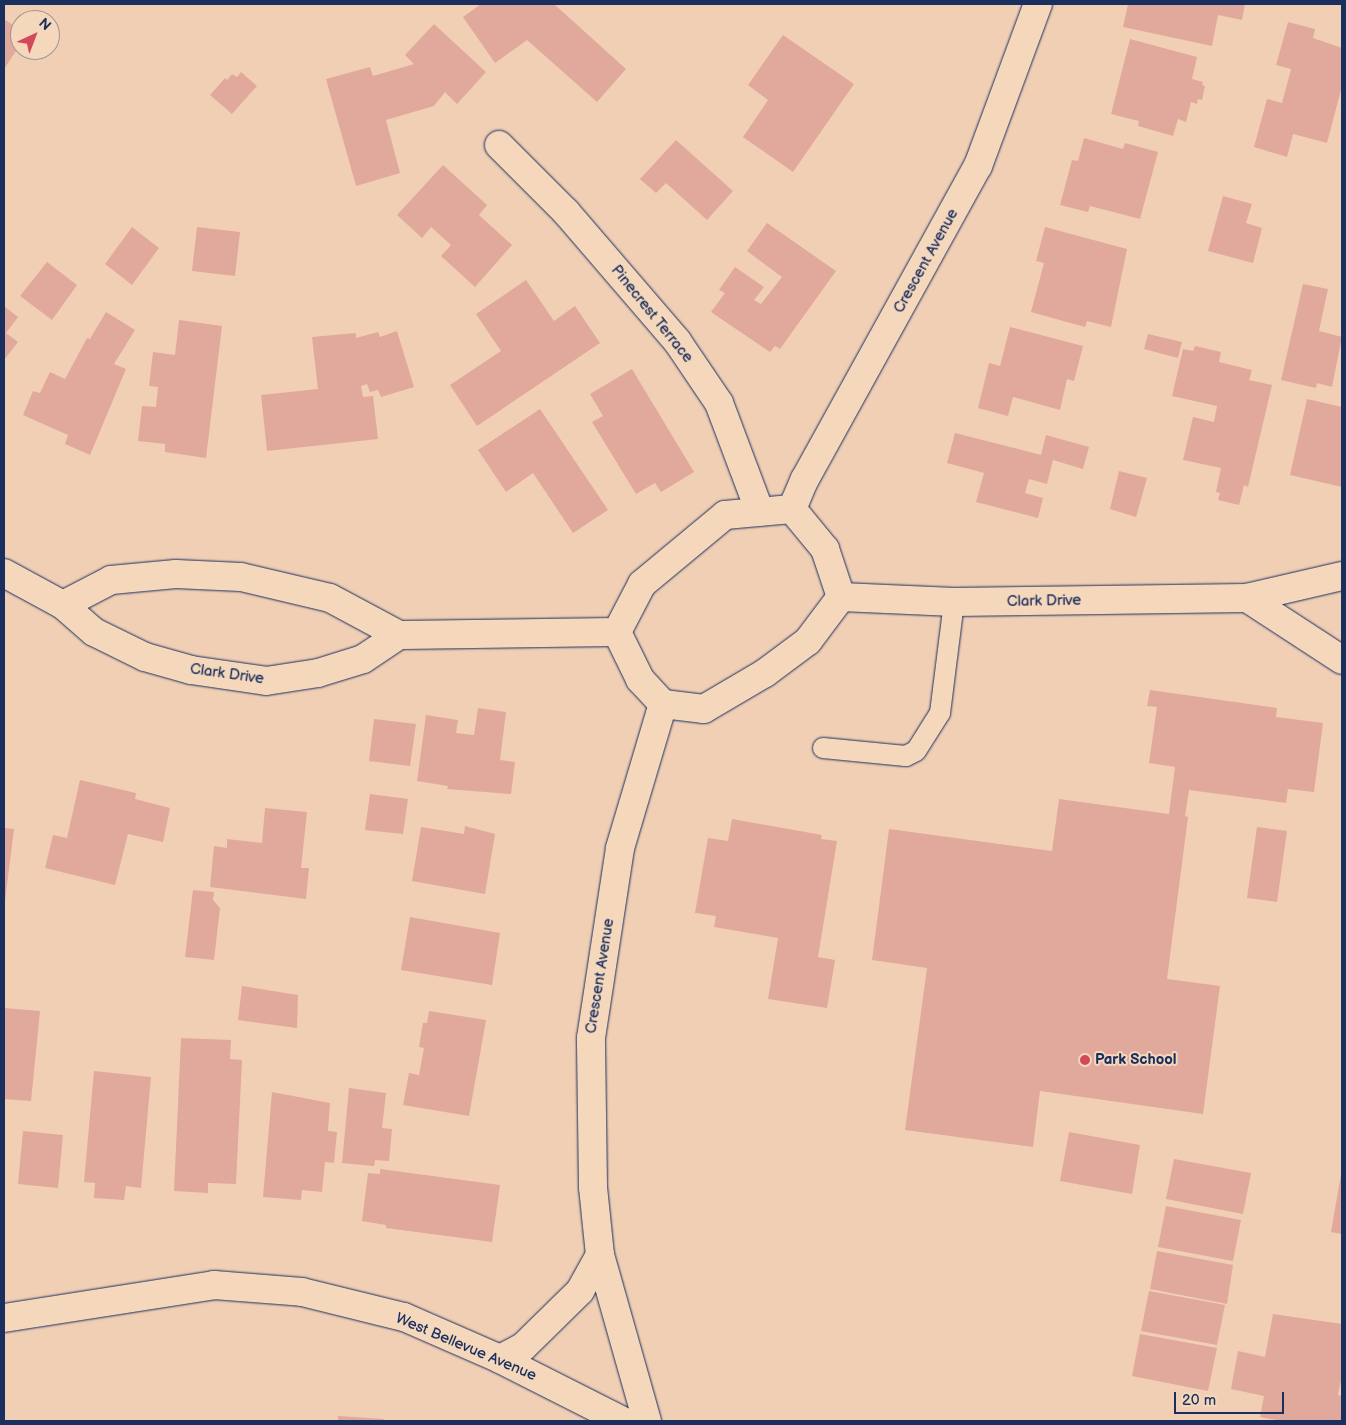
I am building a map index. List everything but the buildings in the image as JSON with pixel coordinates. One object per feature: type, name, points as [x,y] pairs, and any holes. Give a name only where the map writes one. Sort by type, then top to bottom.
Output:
[{"type":"street","name":"Crescent Avenue","points":[[792,509],[805,479],[978,166],[1038,4]]},
{"type":"street","name":"Pinecrest Terrace","points":[[499,145],[566,212],[677,341],[719,403],[760,512]]},
{"type":"street","points":[[792,509],[825,549],[841,596],[808,641],[765,673],[704,709],[663,704],[640,679],[617,632],[642,584],[725,514],[792,509]]},
{"type":"street","name":"Clark Drive","points":[[4,573],[63,605],[94,632],[146,657],[191,670],[266,681],[318,673],[363,659],[399,635]]},
{"type":"street","points":[[63,605],[111,580],[176,574],[241,577],[330,598],[399,635],[617,632]]},
{"type":"street","name":"Clark Drive","points":[[841,596],[954,602],[1247,598],[1342,576]]},
{"type":"street","points":[[1247,598],[1342,660]]},
{"type":"street","name":"Crescent Avenue","points":[[647,1421],[600,1255],[592,1187],[590,1038],[620,848],[663,704]]},
{"type":"street","points":[[500,1358],[523,1347],[580,1291],[600,1255]]},
{"type":"street","name":"West Bellevue Avenue","points":[[4,1318],[138,1294],[224,1286],[302,1292],[404,1317],[500,1358],[623,1421]]},
{"type":"lane","points":[[823,748],[906,756],[916,751],[940,713],[954,602]]},
{"type":"place","name":"Park School","points":[[1085,1060]]}]
